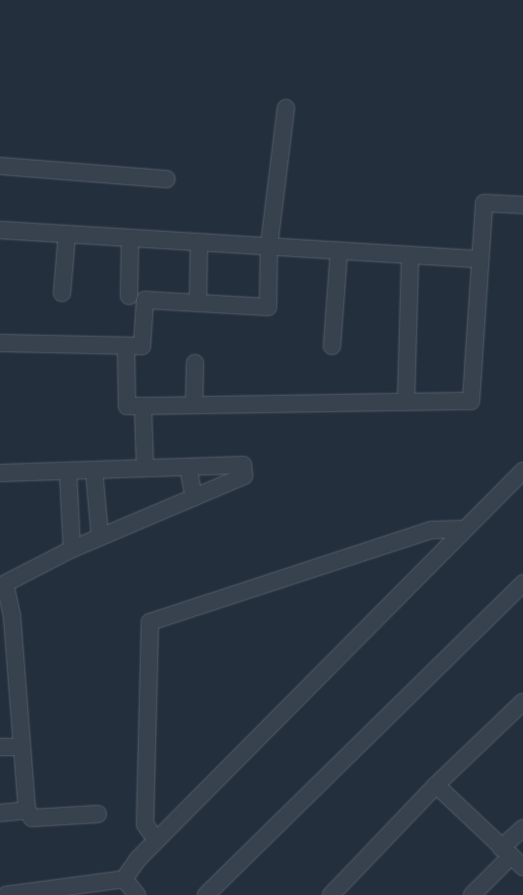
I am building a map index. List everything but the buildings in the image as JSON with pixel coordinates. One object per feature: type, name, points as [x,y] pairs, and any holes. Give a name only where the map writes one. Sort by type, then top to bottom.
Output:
[{"type":"street","points":[[0,343],[142,346],[145,300],[268,307],[269,246],[286,108]]},
{"type":"street","points":[[0,166],[166,179]]},
{"type":"street","points":[[126,346],[126,406],[471,401],[484,203],[523,205]]},
{"type":"street","points":[[0,230],[480,259]]},
{"type":"street","points":[[62,293],[68,234]]},
{"type":"street","points":[[129,296],[130,238]]},
{"type":"street","points":[[198,303],[199,242]]},
{"type":"street","points":[[332,346],[339,251]]},
{"type":"street","points":[[406,402],[410,255]]},
{"type":"street","points":[[194,405],[195,363]]},
{"type":"street","points":[[143,406],[145,466]]},
{"type":"street","points":[[0,474],[145,466],[243,465],[244,476],[72,549],[0,587]]},
{"type":"street","points":[[188,467],[194,496]]},
{"type":"street","points":[[94,470],[100,537]]},
{"type":"street","points":[[68,471],[72,549]]},
{"type":"street","points":[[93,895],[116,880],[523,471]]},
{"type":"street","points":[[156,840],[145,824],[150,622],[432,530],[464,529]]},
{"type":"street","points":[[206,895],[523,583]]},
{"type":"street","points":[[0,587],[6,588],[7,633],[22,747],[27,810],[32,818],[98,814]]},
{"type":"street","points":[[331,895],[436,785],[523,702]]},
{"type":"street","points":[[0,746],[22,747]]},
{"type":"street","points":[[436,785],[511,857]]},
{"type":"street","points":[[0,813],[27,810]]},
{"type":"street","points":[[472,895],[511,857],[523,828]]},
{"type":"street","points":[[6,895],[116,880],[137,895]]}]
